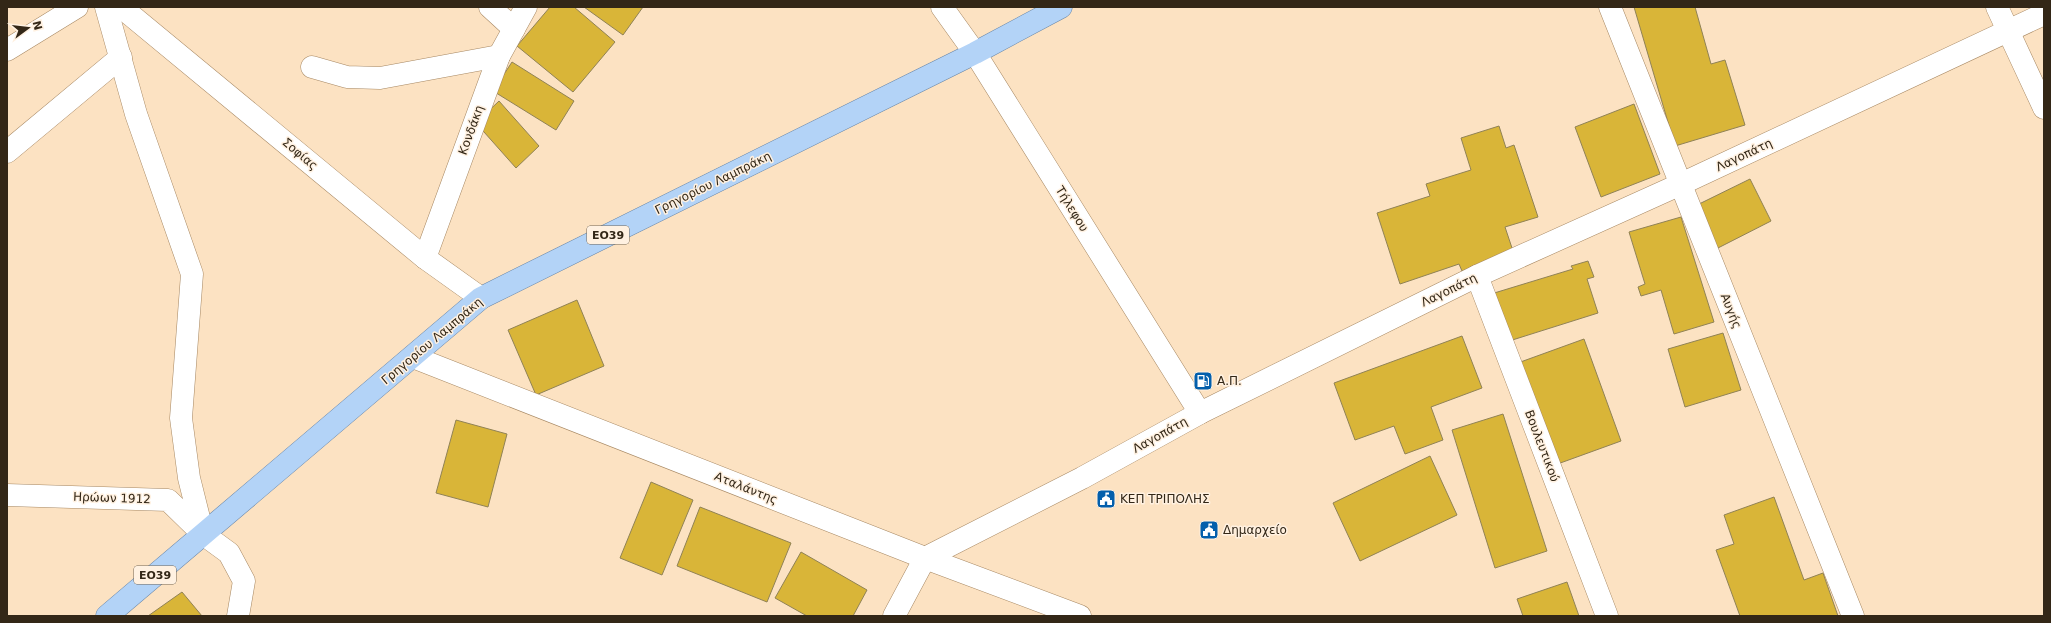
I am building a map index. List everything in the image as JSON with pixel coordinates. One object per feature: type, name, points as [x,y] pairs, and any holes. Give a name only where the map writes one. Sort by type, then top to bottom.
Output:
[{"type":"main road","name":"Γρηγορίου Λαμπράκη","points":[[107,616],[481,298],[975,53],[1061,7]]},
{"type":"street","points":[[7,50],[78,7]]},
{"type":"street","points":[[106,7],[136,114],[192,274],[181,418],[189,478],[202,534]]},
{"type":"street","name":"Σοφίας","points":[[121,7],[425,258],[481,298]]},
{"type":"street","points":[[490,7],[514,29]]},
{"type":"street","name":"Κονδάκη","points":[[425,258],[499,56],[526,7]]},
{"type":"street","name":"Τήλεφου","points":[[942,7],[975,53],[1200,413]]},
{"type":"street","name":"Αυγής","points":[[1610,7],[1853,616]]},
{"type":"street","points":[[1996,7],[2044,108]]},
{"type":"street","name":"Λαγοπάτη","points":[[925,558],[1082,478],[1200,413],[1476,276],[1681,184],[2044,14]]},
{"type":"street","points":[[312,67],[347,77],[380,78],[499,56]]},
{"type":"street","points":[[7,152],[121,57]]},
{"type":"street","name":"Βουλευτικού","points":[[1476,276],[1607,616]]},
{"type":"street","name":"Αταλάντης","points":[[413,357],[925,558],[1080,616]]},
{"type":"street","name":"Ηρώων 1912","points":[[7,495],[168,500],[202,534],[229,553],[244,581],[238,616]]},
{"type":"street","points":[[894,616],[925,558]]},
{"type":"building","points":[[550,7],[574,7],[615,42],[573,92],[517,46]]},
{"type":"building","points":[[584,7],[643,7],[623,35]]},
{"type":"building","points":[[1634,7],[1695,7],[1711,64],[1725,60],[1745,125],[1675,146]]},
{"type":"building","points":[[512,62],[574,101],[556,130],[493,91]]},
{"type":"building","points":[[499,101],[539,146],[516,168],[476,123]]},
{"type":"building","points":[[1634,104],[1660,174],[1601,197],[1575,127]]},
{"type":"building","points":[[1499,126],[1506,148],[1514,145],[1538,217],[1505,227],[1514,254],[1462,271],[1459,264],[1400,284],[1377,213],[1430,196],[1426,184],[1471,170],[1461,138]]},
{"type":"building","points":[[1750,179],[1771,221],[1716,249],[1695,206]]},
{"type":"building","points":[[1681,217],[1714,322],[1674,334],[1661,290],[1641,296],[1638,287],[1645,284],[1629,232]]},
{"type":"building","points":[[1588,261],[1594,277],[1587,279],[1598,313],[1506,342],[1491,294],[1573,269],[1571,266]]},
{"type":"building","points":[[577,300],[604,366],[536,395],[508,330]]},
{"type":"building","points":[[1723,333],[1741,390],[1685,407],[1668,349]]},
{"type":"building","points":[[1462,336],[1482,388],[1431,407],[1443,440],[1405,454],[1394,426],[1355,440],[1334,383]]},
{"type":"building","points":[[1584,339],[1621,441],[1552,466],[1515,364]]},
{"type":"building","points":[[1503,414],[1547,551],[1495,568],[1452,430]]},
{"type":"building","points":[[456,420],[507,434],[488,507],[436,493]]},
{"type":"building","points":[[1430,456],[1457,515],[1360,561],[1333,503]]},
{"type":"building","points":[[651,482],[693,500],[662,575],[620,558]]},
{"type":"building","points":[[1774,497],[1804,580],[1823,573],[1838,616],[1740,616],[1716,550],[1734,544],[1724,515]]},
{"type":"building","points":[[700,507],[791,543],[767,602],[677,566]]},
{"type":"building","points":[[801,552],[867,590],[853,616],[807,616],[775,598]]},
{"type":"building","points":[[1567,582],[1579,616],[1523,616],[1517,599]]},
{"type":"building","points":[[182,592],[202,616],[148,616]]},
{"type":"place","name":"Α.Π.","points":[[1203,381]]},
{"type":"place","name":"ΚΕΠ ΤΡΙΠΟΛΗΣ","points":[[1106,499]]},
{"type":"place","name":"Δημαρχείο","points":[[1209,530]]}]
